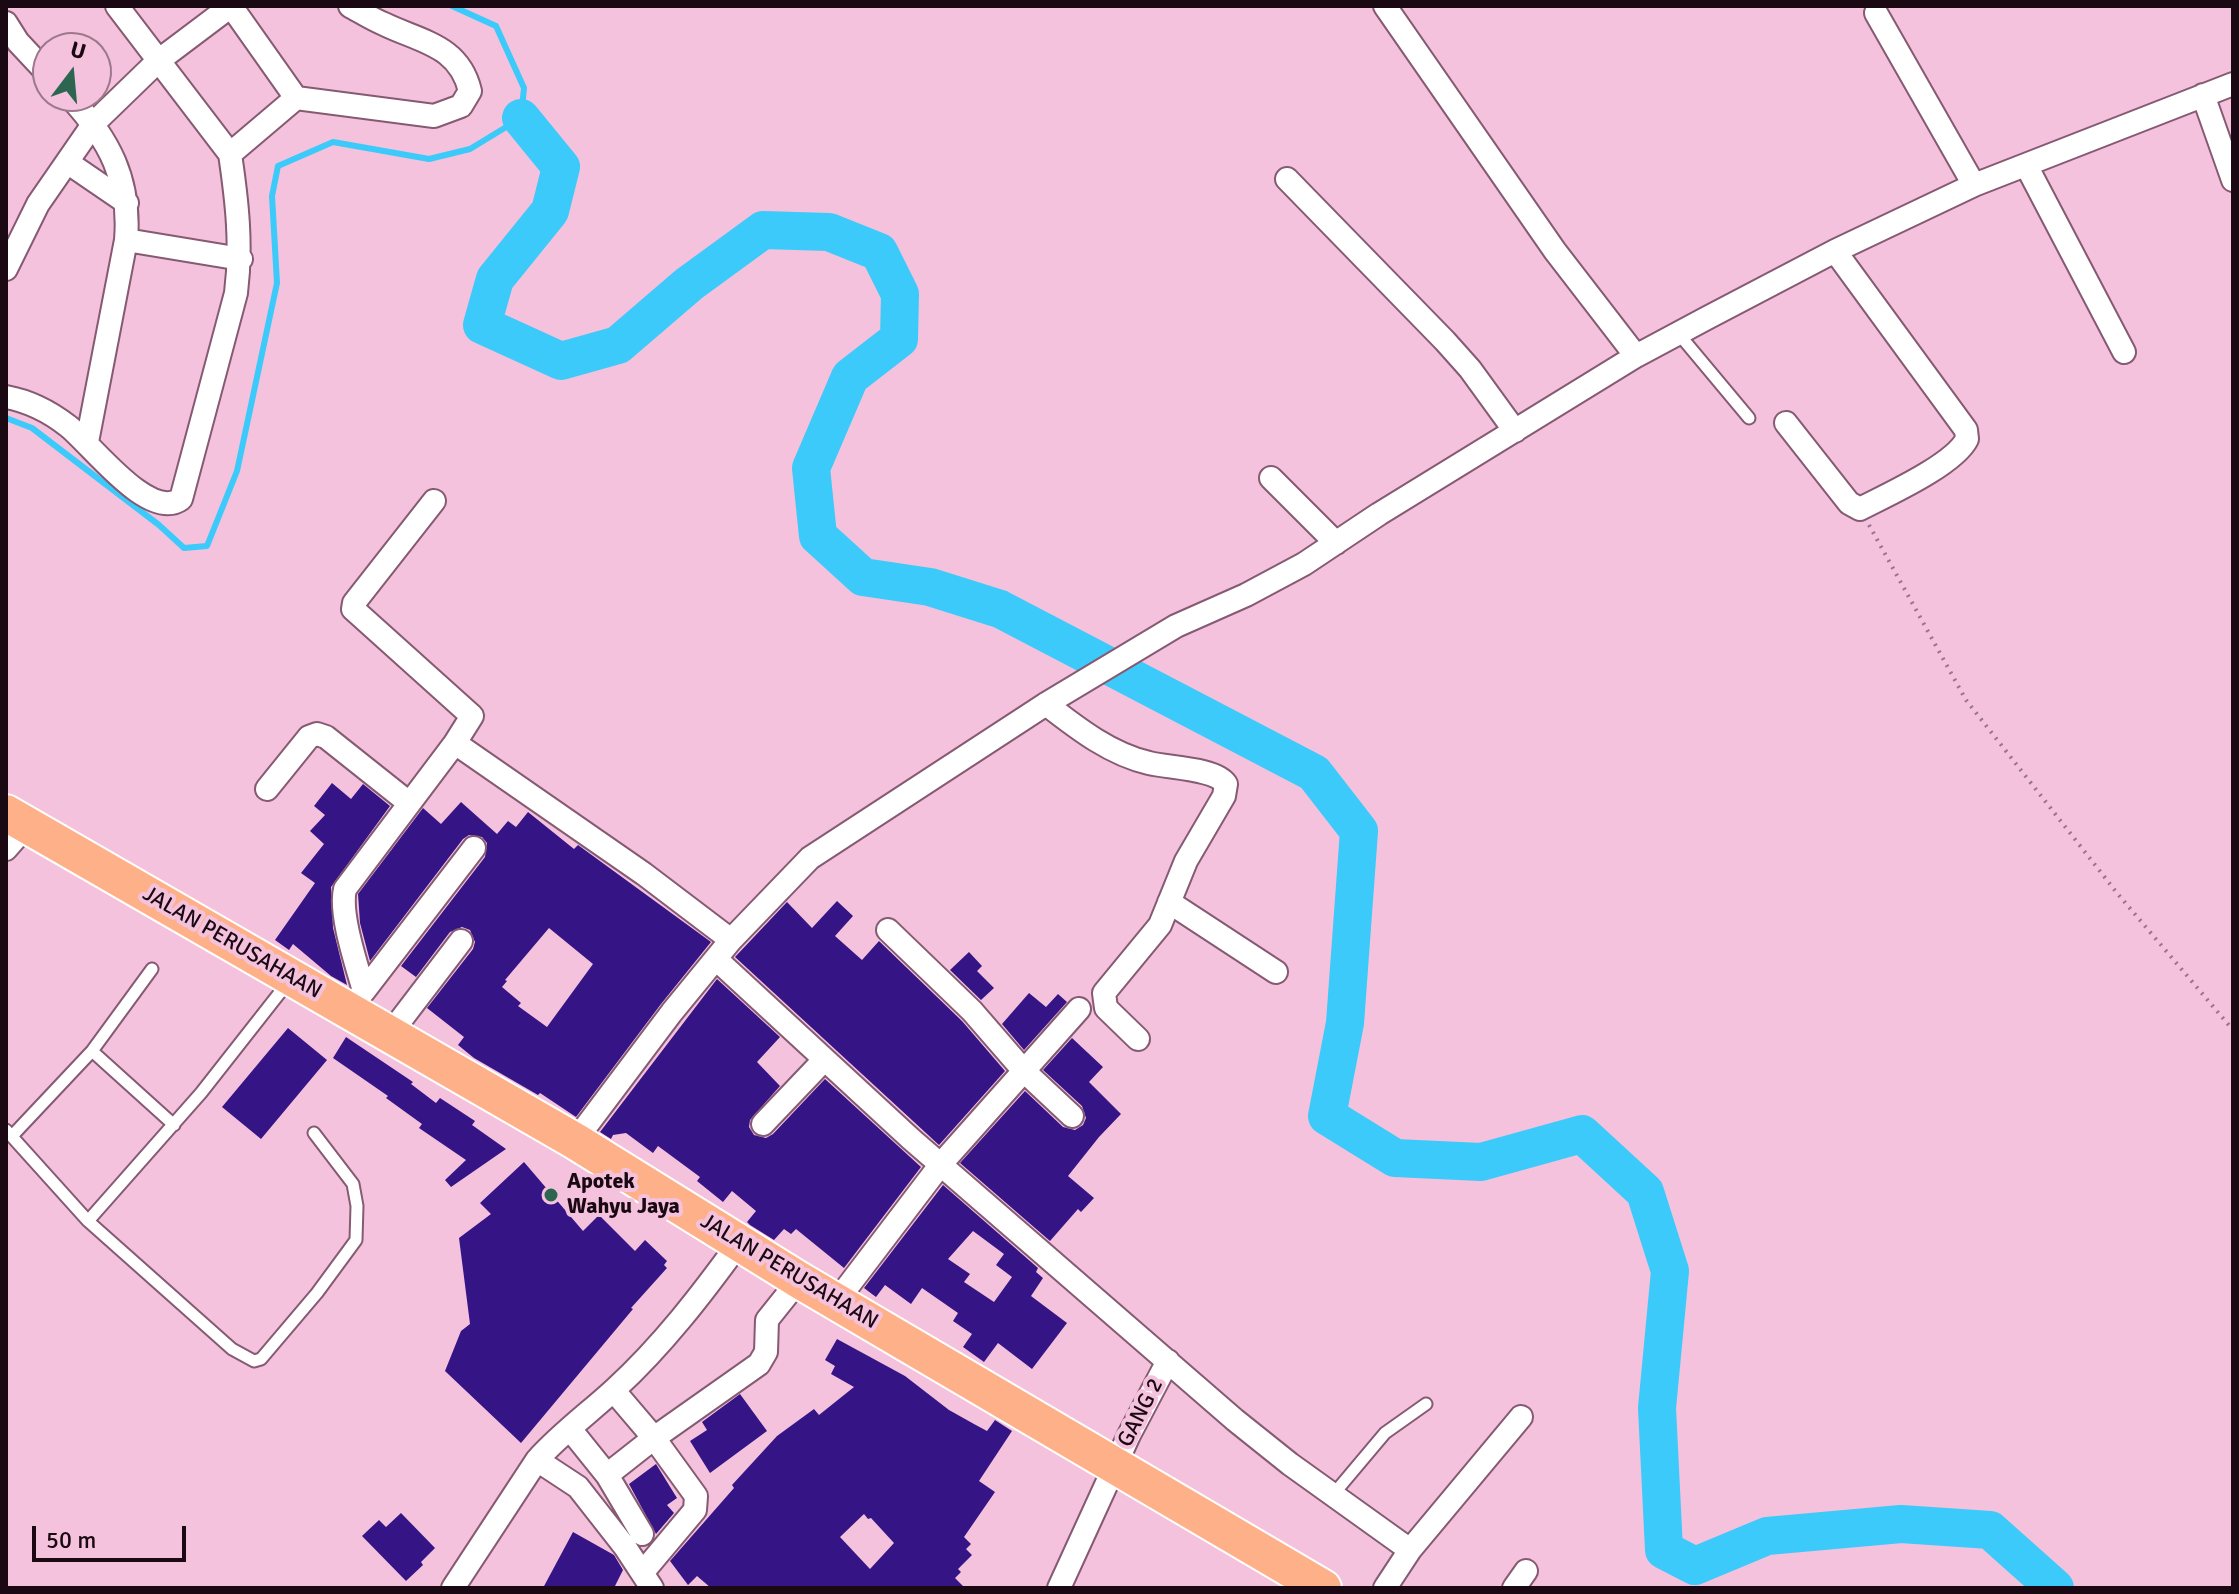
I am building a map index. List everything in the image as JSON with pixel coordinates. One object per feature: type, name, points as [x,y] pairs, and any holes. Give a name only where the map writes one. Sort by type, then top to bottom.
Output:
[{"type":"main road","name":"JALAN PERUSAHAAN","points":[[13,829],[292,978],[356,1001],[390,1034],[575,1141],[836,1302],[1323,1588]]},
{"type":"street","points":[[6,397],[43,410],[67,425],[149,500],[163,505],[181,499],[233,307],[241,259],[237,200],[230,154],[117,6]]},
{"type":"street","points":[[6,269],[29,219],[94,123],[158,61],[231,6],[296,98],[434,116],[461,106],[470,91],[466,74],[439,46],[384,25],[350,6]]},
{"type":"street","points":[[1385,6],[1555,251],[1636,356]]},
{"type":"street","points":[[1876,13],[1974,185]]},
{"type":"street","points":[[10,41],[32,60]]},
{"type":"street","points":[[575,1141],[672,1012],[731,940],[783,884],[818,852],[1046,704],[1176,626],[1281,577],[1678,333],[1835,251],[1974,185],[2233,84]]},
{"type":"street","points":[[2203,95],[2233,180]]},
{"type":"street","points":[[230,154],[296,98]]},
{"type":"street","points":[[84,112],[94,123],[120,174],[127,203],[126,240],[87,442]]},
{"type":"street","points":[[67,162],[127,203]]},
{"type":"street","points":[[2026,165],[2124,352]]},
{"type":"street","points":[[1287,179],[1445,341],[1470,369],[1515,431]]},
{"type":"street","points":[[126,240],[241,259]]},
{"type":"street","points":[[1786,423],[1849,503],[1860,509],[1939,465],[1962,447],[1967,435],[1835,251]]},
{"type":"street","points":[[1271,478],[1336,543]]},
{"type":"street","points":[[356,1001],[343,893],[455,743],[472,715],[357,615],[353,607],[434,501]]},
{"type":"street","points":[[1046,704],[1118,752],[1149,763],[1217,776],[1226,784],[1224,796],[1192,850],[1156,931],[1104,993],[1106,1008],[1138,1039]]},
{"type":"street","points":[[267,789],[309,737],[317,734],[326,737],[409,803]]},
{"type":"street","points":[[455,743],[644,874],[731,940]]},
{"type":"street","points":[[356,1001],[474,848]]},
{"type":"street","points":[[1169,902],[1276,972]]},
{"type":"street","points":[[888,930],[972,1011],[1024,1071],[1072,1116]]},
{"type":"street","points":[[390,1034],[461,941]]},
{"type":"street","points":[[716,959],[941,1164],[1235,1420],[1332,1496],[1410,1550]]},
{"type":"street","points":[[836,1302],[941,1164],[1079,1009]]},
{"type":"street","points":[[763,1124],[824,1060]]},
{"type":"street","points":[[453,1588],[537,1460],[614,1391],[662,1341],[739,1243]]},
{"type":"street","points":[[607,1475],[759,1364],[766,1352],[767,1320],[799,1280]]},
{"type":"street","name":"GANG 2","points":[[1059,1588],[1115,1464],[1168,1361]]},
{"type":"street","points":[[537,1460],[578,1487],[647,1580],[695,1510],[696,1496],[654,1438],[614,1391]]},
{"type":"street","points":[[1385,1588],[1410,1550],[1521,1417]]},
{"type":"street","points":[[570,1429],[607,1475],[642,1534]]},
{"type":"lane","points":[[1678,333],[1749,418]]},
{"type":"lane","points":[[152,969],[92,1051],[9,1133],[88,1221],[232,1349],[259,1361],[317,1293],[356,1240],[357,1206],[353,1184],[314,1133]]},
{"type":"lane","points":[[88,1221],[174,1125],[292,978]]},
{"type":"lane","points":[[92,1051],[174,1125]]},
{"type":"lane","points":[[1332,1496],[1385,1433],[1426,1404]]},
{"type":"path","points":[[1860,509],[1966,700],[2117,893],[2233,1030]]},
{"type":"building","points":[[332,783],[351,799],[363,784],[390,806],[331,887],[333,928],[347,985],[331,976],[293,944],[289,950],[275,940],[315,883],[301,873],[324,844],[310,831],[325,815],[314,806]]},
{"type":"building","points":[[461,802],[497,834],[508,821],[516,827],[528,812],[574,849],[578,845],[711,942],[576,1117],[540,1093],[538,1095],[474,1058],[458,1045],[464,1037],[427,1008],[473,949],[475,942],[470,930],[462,927],[450,932],[416,977],[401,966],[485,857],[487,843],[482,837],[469,835],[463,839],[370,961],[360,923],[358,894],[423,808],[441,824]],"holes":[[[549,928],[593,964],[547,1027],[518,1006],[521,1003],[502,987]]]},
{"type":"building","points":[[837,901],[853,916],[835,936],[862,960],[879,941],[962,1021],[1005,1071],[939,1145],[735,957],[787,902],[812,928]]},
{"type":"building","points":[[969,952],[982,966],[977,971],[994,988],[981,1000],[950,970]]},
{"type":"building","points":[[717,979],[780,1037],[757,1062],[780,1086],[750,1120],[749,1127],[754,1135],[766,1138],[773,1134],[825,1079],[921,1167],[844,1268],[796,1229],[791,1234],[784,1229],[774,1240],[750,1225],[747,1222],[756,1211],[732,1191],[723,1202],[697,1181],[700,1177],[658,1146],[653,1153],[626,1133],[613,1135],[611,1139],[600,1132]]},
{"type":"building","points":[[1029,993],[1046,1007],[1058,994],[1067,1002],[1024,1050],[1002,1024]]},
{"type":"building","points":[[288,1028],[327,1060],[261,1139],[222,1107]]},
{"type":"building","points":[[346,1037],[413,1082],[411,1084],[436,1103],[440,1098],[475,1121],[472,1125],[506,1149],[451,1187],[445,1180],[466,1160],[419,1128],[422,1124],[386,1098],[388,1096],[333,1058]]},
{"type":"building","points":[[1072,1038],[1103,1067],[1089,1082],[1121,1114],[1068,1176],[1094,1198],[1081,1212],[1078,1209],[1050,1241],[960,1163],[1025,1091],[1063,1127],[1075,1130],[1083,1125],[1086,1118],[1082,1106],[1043,1070]]},
{"type":"building","points":[[524,1162],[583,1231],[599,1215],[635,1251],[645,1240],[667,1261],[664,1265],[667,1268],[521,1443],[445,1371],[461,1331],[470,1324],[459,1238],[491,1214],[480,1203]]},
{"type":"building","points":[[943,1185],[1038,1268],[1036,1272],[1043,1278],[1031,1296],[1067,1323],[1032,1369],[998,1343],[984,1362],[963,1347],[972,1334],[953,1321],[958,1313],[922,1288],[911,1304],[885,1285],[876,1297],[864,1288]],"holes":[[[973,1231],[1004,1254],[996,1265],[1012,1277],[994,1302],[964,1282],[970,1274],[948,1259]]]},
{"type":"building","points":[[837,1339],[905,1376],[949,1410],[987,1431],[995,1420],[1012,1431],[979,1481],[995,1492],[964,1537],[971,1544],[966,1549],[972,1555],[958,1569],[961,1572],[955,1578],[965,1588],[711,1588],[697,1576],[688,1585],[670,1561],[777,1436],[814,1409],[819,1415],[854,1387],[831,1374],[835,1366],[825,1360]],"holes":[[[864,1514],[871,1518],[894,1543],[870,1569],[840,1537]]]},
{"type":"building","points":[[740,1394],[767,1431],[710,1473],[690,1441],[707,1430],[702,1422]]},
{"type":"building","points":[[656,1464],[677,1498],[667,1505],[674,1513],[656,1534],[629,1484]]},
{"type":"building","points":[[401,1513],[435,1548],[406,1581],[362,1536],[379,1520],[386,1527]]},
{"type":"building","points":[[573,1532],[614,1555],[623,1570],[614,1588],[543,1588]]},
{"type":"waterway","points":[[6,418],[32,428],[159,525],[184,548],[207,546],[237,471],[277,283],[272,196],[278,166],[333,142],[429,159],[470,149],[521,118],[524,88],[496,26],[452,6]]},
{"type":"waterway","points":[[521,118],[561,167],[550,211],[495,279],[482,325],[561,361],[618,345],[689,284],[763,230],[829,232],[879,252],[900,294],[899,339],[850,377],[811,468],[818,536],[863,577],[930,587],[1000,609],[1314,773],[1359,831],[1345,1023],[1327,1116],[1395,1158],[1481,1162],[1582,1134],[1645,1192],[1670,1271],[1657,1408],[1664,1550],[1695,1566],[1767,1536],[1901,1524],[1990,1530],[2055,1588]]},
{"type":"place","name":"Apotek Wahyu Jaya","points":[[551,1195]]}]
